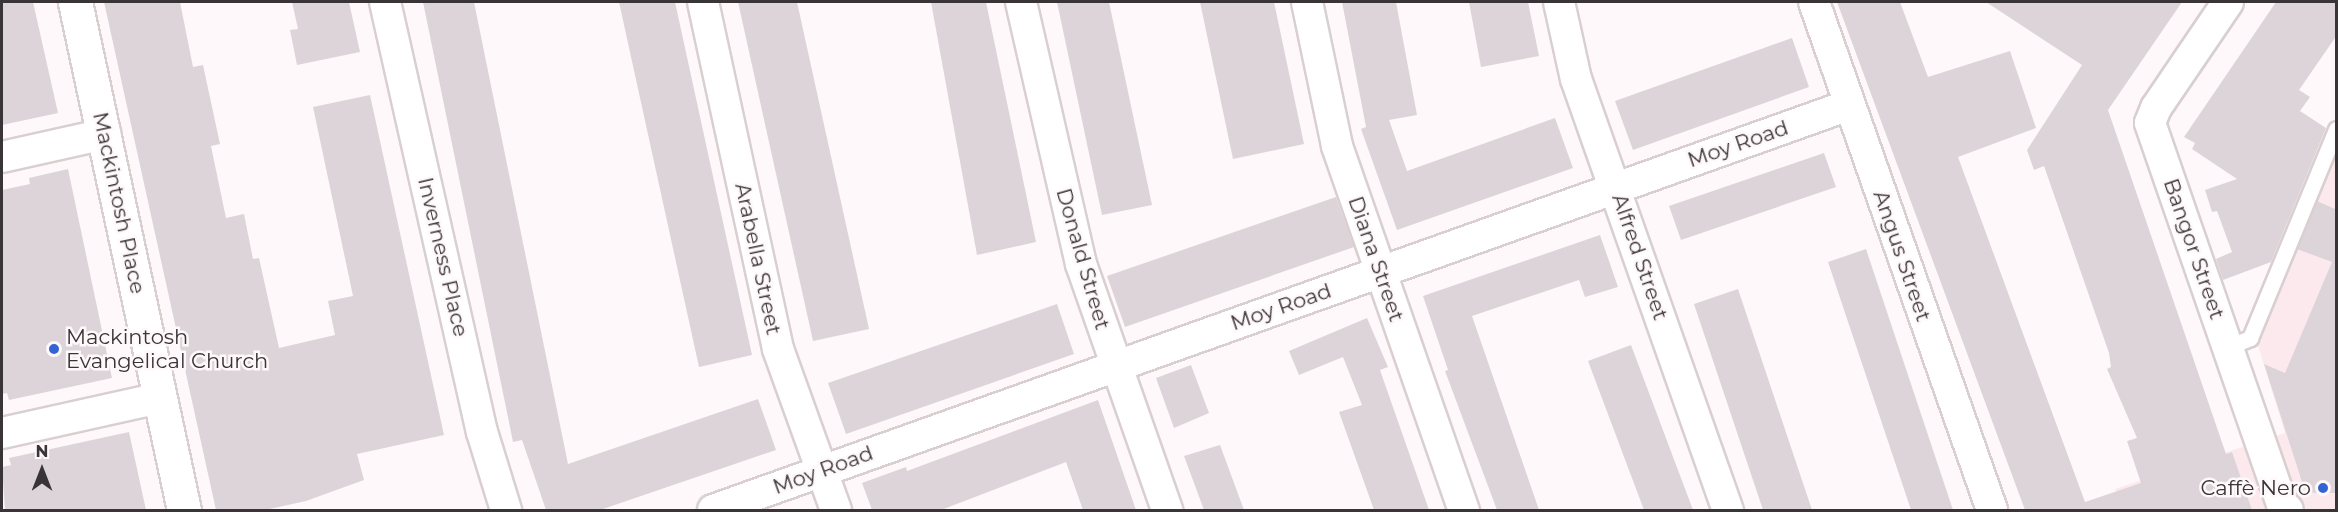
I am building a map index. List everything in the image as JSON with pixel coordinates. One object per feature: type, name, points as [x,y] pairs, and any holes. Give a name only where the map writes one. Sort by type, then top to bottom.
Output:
[{"type":"street","name":"Mackintosh Place","points":[[75,2],[184,510]]},
{"type":"street","name":"Inverness Place","points":[[385,2],[482,432],[506,510]]},
{"type":"street","name":"Arabella Street","points":[[703,2],[778,349],[836,510]]},
{"type":"street","name":"Donald Street","points":[[1021,2],[1069,222],[1167,510]]},
{"type":"street","name":"Diana Street","points":[[1307,2],[1337,146],[1464,510]]},
{"type":"street","name":"Alfred Street","points":[[1559,2],[1576,79],[1728,510]]},
{"type":"street","name":"Angus Street","points":[[1814,2],[1992,510]]},
{"type":"street","name":"Bangor Street","points":[[2228,2],[2156,108],[2150,123],[2282,504],[2288,510]]},
{"type":"street","name":"Moy Road","points":[[713,510],[1117,364],[1849,105]]},
{"type":"street","points":[[2,157],[105,135]]},
{"type":"street","points":[[2,433],[160,398]]},
{"type":"lane","points":[[2228,347],[2250,338],[2337,129]]},
{"type":"shaded area","points":[[2336,149],[2336,510],[2122,510],[2115,489],[2285,433],[2257,342]]},
{"type":"building","points":[[2,2],[33,2],[58,113],[2,125]]},
{"type":"building","points":[[104,2],[180,2],[193,67],[203,65],[220,144],[211,146],[226,218],[244,214],[253,259],[259,258],[279,348],[335,335],[328,301],[353,296],[313,107],[370,95],[444,435],[357,454],[364,480],[306,501],[265,510],[216,510]]},
{"type":"building","points":[[292,2],[349,2],[360,52],[297,65],[290,30],[298,29]]},
{"type":"building","points":[[423,2],[474,2],[568,464],[758,399],[776,450],[600,510],[546,510],[522,440],[513,442]]},
{"type":"building","points":[[619,2],[675,2],[752,355],[699,367]]},
{"type":"building","points":[[738,2],[797,2],[869,329],[813,341]]},
{"type":"building","points":[[931,2],[986,2],[1036,242],[977,255]]},
{"type":"building","points":[[1057,2],[1109,2],[1152,205],[1102,215]]},
{"type":"building","points":[[1200,2],[1274,2],[1304,144],[1233,159]]},
{"type":"building","points":[[1342,2],[1396,2],[1417,115],[1389,120],[1407,171],[1555,118],[1573,168],[1397,230],[1361,129],[1366,127]]},
{"type":"building","points":[[1469,2],[1528,2],[1539,56],[1481,67]]},
{"type":"building","points":[[1837,2],[1900,2],[1928,77],[2010,51],[2036,128],[1958,157],[2085,502],[2141,483],[2127,441],[2137,438],[2107,369],[2111,367],[2109,353],[2044,166],[2034,170],[2027,150],[2082,65],[1986,2],[2182,2],[2108,110],[2226,454],[2232,452],[2252,510],[2025,510]]},
{"type":"building","points":[[2276,2],[2337,2],[2337,35],[2299,90],[2310,97],[2300,111],[2326,128],[2271,262],[2223,280],[2216,259],[2232,252],[2217,211],[2212,212],[2205,190],[2237,179],[2192,149],[2195,143],[2184,137]]},
{"type":"building","points":[[1792,38],[1809,87],[1633,150],[1615,101]]},
{"type":"building","points":[[1824,153],[1836,187],[1681,240],[1669,206]]},
{"type":"building","points":[[68,169],[112,378],[9,400],[7,393],[2,394],[2,190],[30,184],[29,178]]},
{"type":"building","points":[[1336,197],[1354,247],[1125,327],[1107,276]]},
{"type":"building","points":[[2317,201],[2337,210],[2337,493],[2314,493],[2304,488],[2264,364],[2285,373],[2332,262],[2297,249]]},
{"type":"building","points":[[1600,235],[1618,287],[1585,297],[1579,280],[1472,316],[1539,510],[1497,510],[1445,371],[1448,370],[1423,296]]},
{"type":"building","points":[[1866,249],[1953,510],[1911,510],[1828,262]]},
{"type":"building","points":[[1738,289],[1812,510],[1763,510],[1694,304]]},
{"type":"building","points":[[1057,304],[1074,354],[846,434],[828,383]]},
{"type":"building","points":[[1367,318],[1388,367],[1380,370],[1429,510],[1374,510],[1339,412],[1362,405],[1343,357],[1299,375],[1289,351]]},
{"type":"building","points":[[1631,345],[1693,510],[1644,510],[1588,361]]},
{"type":"building","points":[[1191,365],[1209,413],[1174,428],[1156,378]]},
{"type":"building","points":[[1098,400],[1136,510],[1083,510],[1066,462],[941,510],[872,510],[862,483],[906,467],[907,471]]},
{"type":"building","points":[[129,432],[146,510],[5,510],[2,467],[11,465],[9,458]]},
{"type":"building","points":[[1220,445],[1244,510],[1204,510],[1184,456]]},
{"type":"place","name":"Mackintosh Evangelical Church","points":[[54,349]]},
{"type":"place","name":"Caffè Nero","points":[[2323,488]]}]
